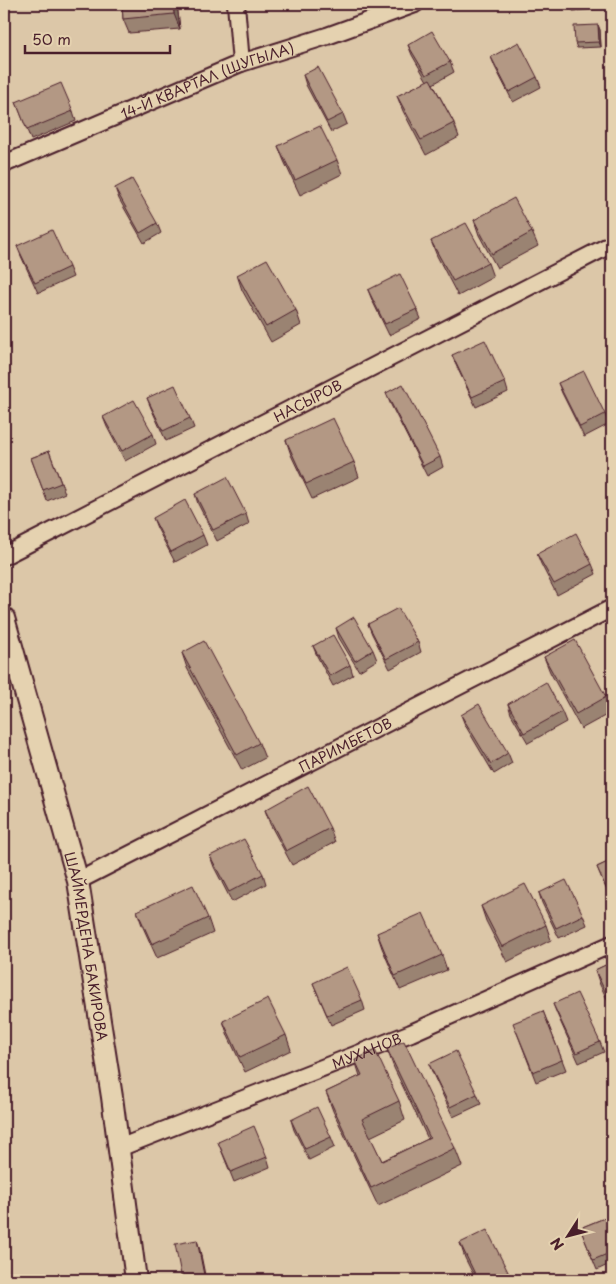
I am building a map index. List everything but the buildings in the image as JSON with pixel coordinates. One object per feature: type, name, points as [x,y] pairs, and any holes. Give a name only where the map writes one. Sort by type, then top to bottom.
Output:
[{"type":"street","points":[[236,4],[241,63]]},
{"type":"street","name":"14-Й КВАРТАЛ (ШУГЫЛА)","points":[[4,164],[241,63],[327,36],[415,4]]},
{"type":"street","name":"НАСЫРОВ","points":[[4,556],[612,244]]},
{"type":"street","name":"ПАРИМБЕТОВ","points":[[78,881],[612,608]]},
{"type":"street","name":"ШАЙМЕРДЕНА БАКИРОВА","points":[[4,618],[78,881],[112,1097],[136,1280]]},
{"type":"street","name":"МУХАНОВ","points":[[119,1148],[411,1033],[612,944]]}]
